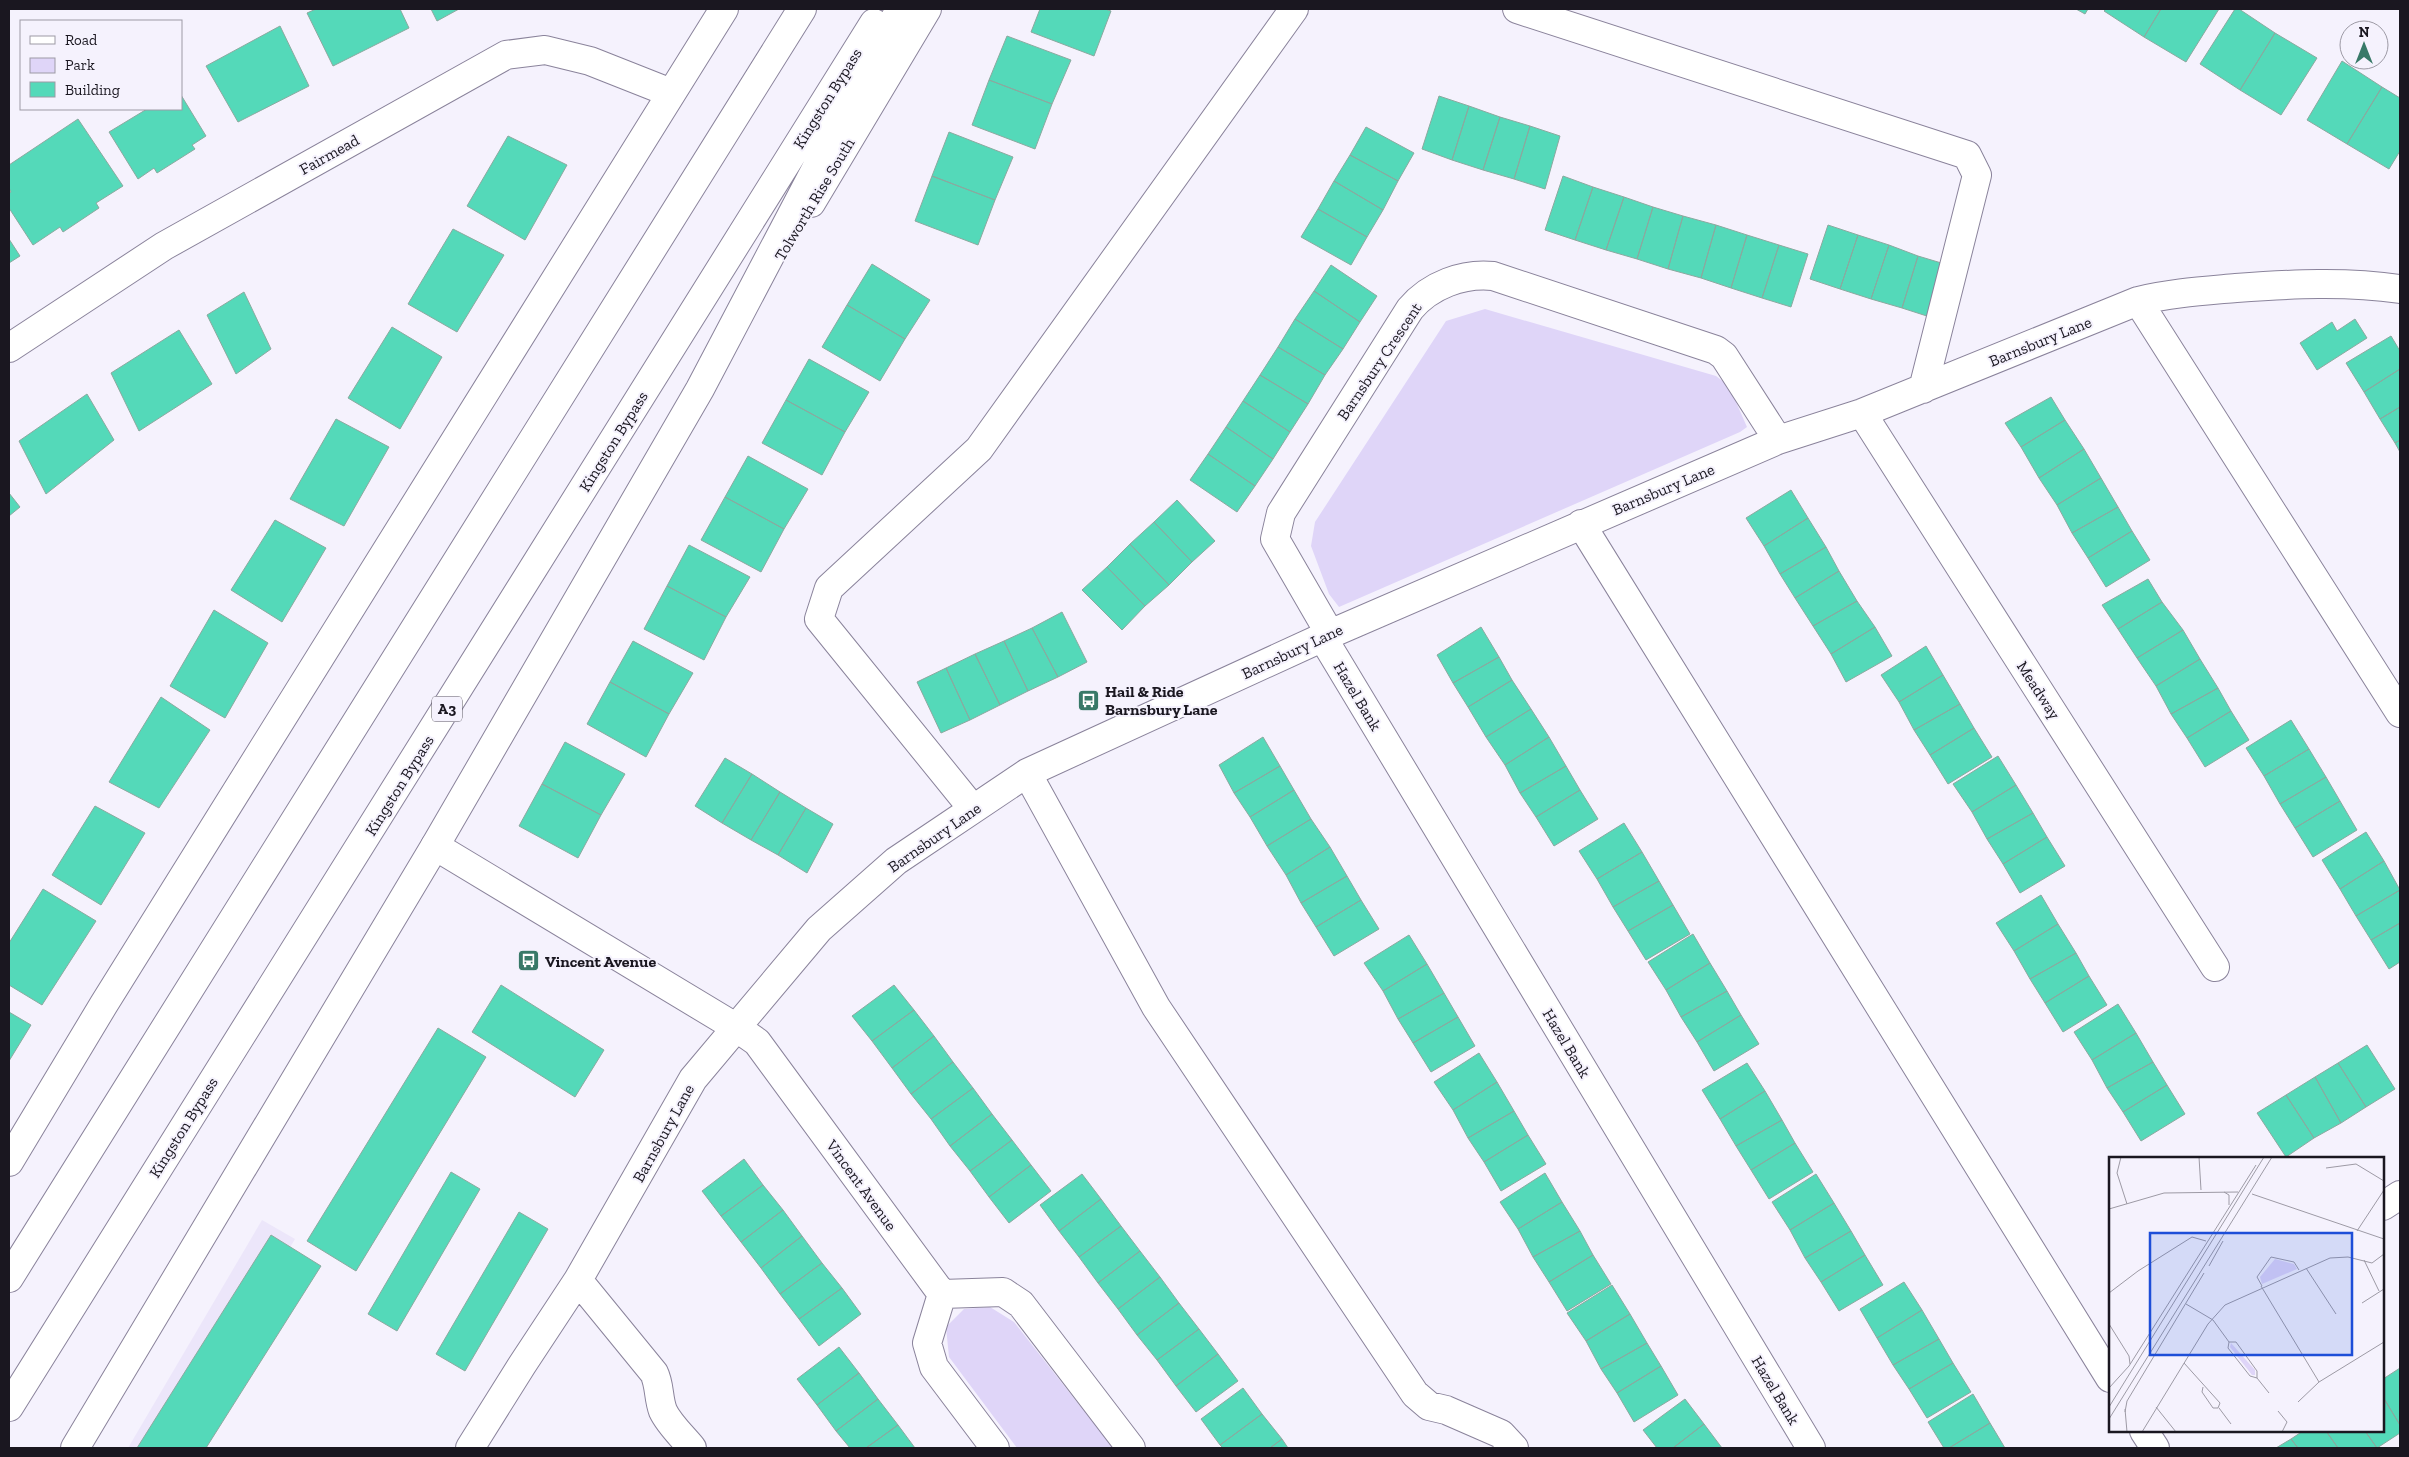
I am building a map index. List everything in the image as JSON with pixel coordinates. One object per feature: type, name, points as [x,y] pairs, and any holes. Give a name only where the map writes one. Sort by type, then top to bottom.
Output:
[{"type":"main road","points":[[9,1162],[104,1004],[724,9]]},
{"type":"main road","points":[[9,1278],[802,9]]},
{"type":"main road","name":"Kingston Bypass","points":[[9,1407],[90,1274],[405,776],[883,9]]},
{"type":"main road","points":[[76,1448],[435,846],[700,389],[900,9]]},
{"type":"main road","name":"Tolworth Rise South","points":[[700,389],[927,9]]},
{"type":"main road","points":[[973,809],[819,619],[829,588],[979,449],[1294,9]]},
{"type":"main road","points":[[1517,9],[1967,154],[1977,175],[1923,389]]},
{"type":"main road","name":"Fairmead","points":[[9,348],[164,246],[506,55],[545,50],[590,61],[671,93]]},
{"type":"main road","name":"Barnsbury Crescent","points":[[1326,636],[1275,539],[1280,513],[1410,309],[1425,294],[1445,284],[1464,277],[1493,276],[1716,350],[1724,356],[1778,440]]},
{"type":"main road","name":"Barnsbury Lane","points":[[470,1448],[522,1364],[578,1280],[693,1079],[819,929],[896,861],[1027,773],[1326,636],[1778,440],[1862,413],[2138,302],[2168,294],[2278,285],[2361,283],[2400,289]]},
{"type":"main road","points":[[2138,302],[2400,713]]},
{"type":"main road","name":"Meadway","points":[[1862,413],[2215,966]]},
{"type":"main road","points":[[1582,524],[2109,1376]]},
{"type":"main road","name":"Hazel Bank","points":[[1326,636],[1811,1448]]},
{"type":"main road","points":[[1027,773],[1156,1006],[1415,1394],[1429,1406],[1463,1417],[1501,1434],[1514,1448]]},
{"type":"main road","name":"Vincent Avenue","points":[[435,846],[737,1028],[757,1042],[942,1294]]},
{"type":"main road","points":[[2384,1205],[2400,1195]]},
{"type":"main road","points":[[578,1280],[654,1373],[664,1413],[692,1448]]},
{"type":"main road","points":[[995,1448],[934,1368],[927,1344],[942,1294],[1003,1292],[1021,1304],[1131,1448]]},
{"type":"main road","points":[[2145,1432],[2155,1448]]},
{"type":"shaded area","points":[[262,1220],[295,1239],[170,1448],[128,1448]]},
{"type":"green space","points":[[1485,309],[1716,376],[1729,386],[1747,427],[1740,432],[1339,607],[1329,594],[1311,546],[1315,522],[1446,321]]},
{"type":"green space","points":[[990,1307],[1014,1322],[1113,1448],[1017,1448],[949,1357],[946,1327],[964,1309]]},
{"type":"building","points":[[316,9],[400,9],[409,28],[333,66],[307,13]]},
{"type":"building","points":[[431,9],[459,9],[437,21]]},
{"type":"building","points":[[1040,9],[1105,9],[1111,11],[1094,56],[1031,32]]},
{"type":"building","points":[[2076,9],[2088,9],[2085,14]]},
{"type":"building","points":[[2106,9],[2161,9],[2144,37],[2104,11]]},
{"type":"building","points":[[2161,9],[2219,9],[2186,62],[2144,37]]},
{"type":"building","points":[[2235,9],[2239,9],[2275,33],[2240,90],[2200,64]]},
{"type":"building","points":[[280,26],[309,86],[238,122],[206,66]]},
{"type":"building","points":[[2275,33],[2317,58],[2281,115],[2240,90]]},
{"type":"building","points":[[1007,36],[1071,60],[1052,104],[989,80]]},
{"type":"building","points":[[2339,66],[2339,70],[2356,70],[2382,87],[2347,144],[2307,120]]},
{"type":"building","points":[[989,80],[1052,104],[1035,149],[972,125]]},
{"type":"building","points":[[2382,87],[2400,98],[2400,151],[2389,169],[2347,144]]},
{"type":"building","points":[[1439,96],[1469,106],[1452,160],[1422,149]]},
{"type":"building","points":[[182,97],[206,136],[192,145],[195,149],[157,173],[154,168],[138,179],[109,132],[145,110],[182,110]]},
{"type":"building","points":[[1469,106],[1500,117],[1483,170],[1452,160]]},
{"type":"building","points":[[1500,117],[1530,126],[1514,179],[1483,170]]},
{"type":"building","points":[[78,119],[123,186],[96,203],[99,208],[63,232],[60,227],[33,245],[9,208],[9,193],[11,192],[9,188],[9,165]]},
{"type":"building","points":[[1530,126],[1560,136],[1545,189],[1514,179]]},
{"type":"building","points":[[1366,127],[1414,153],[1398,181],[1350,155]]},
{"type":"building","points":[[949,132],[1013,157],[995,200],[932,176]]},
{"type":"building","points":[[508,136],[567,165],[525,240],[467,206]]},
{"type":"building","points":[[1350,155],[1398,181],[1383,210],[1334,181]]},
{"type":"building","points":[[932,176],[995,200],[978,245],[915,221]]},
{"type":"building","points":[[1563,176],[1593,187],[1575,240],[1545,230]]},
{"type":"building","points":[[1334,181],[1383,210],[1367,237],[1318,209]]},
{"type":"building","points":[[1593,187],[1624,197],[1606,250],[1575,240]]},
{"type":"building","points":[[1624,197],[1653,207],[1637,259],[1606,250]]},
{"type":"building","points":[[1653,207],[1683,216],[1668,269],[1637,259]]},
{"type":"building","points":[[1318,209],[1367,237],[1351,265],[1301,237]]},
{"type":"building","points":[[1683,216],[1716,225],[1701,278],[1668,269]]},
{"type":"building","points":[[1716,225],[1747,235],[1731,288],[1701,278]]},
{"type":"building","points":[[1828,225],[1858,235],[1840,289],[1810,279]]},
{"type":"building","points":[[453,229],[504,255],[457,332],[408,304]]},
{"type":"building","points":[[1747,235],[1779,245],[1762,298],[1731,288]]},
{"type":"building","points":[[1858,235],[1889,245],[1871,299],[1840,289]]},
{"type":"building","points":[[9,239],[20,256],[9,263]]},
{"type":"building","points":[[1779,245],[1808,254],[1791,307],[1762,298]]},
{"type":"building","points":[[1889,245],[1918,256],[1902,308],[1871,299]]},
{"type":"building","points":[[1918,256],[1948,265],[1933,318],[1902,308]]},
{"type":"building","points":[[872,264],[930,300],[905,339],[847,305]]},
{"type":"building","points":[[1331,265],[1377,296],[1360,322],[1314,291]]},
{"type":"building","points":[[1314,291],[1360,322],[1343,349],[1295,319]]},
{"type":"building","points":[[244,292],[271,349],[236,374],[207,315]]},
{"type":"building","points":[[847,305],[905,339],[880,381],[822,347]]},
{"type":"building","points":[[1295,319],[1343,349],[1325,375],[1278,347]]},
{"type":"building","points":[[2355,319],[2367,338],[2317,370],[2300,343],[2332,322],[2337,331]]},
{"type":"building","points":[[392,327],[442,357],[400,429],[348,398]]},
{"type":"building","points":[[179,330],[212,384],[139,431],[111,373]]},
{"type":"building","points":[[2391,336],[2400,351],[2400,369],[2364,392],[2346,363]]},
{"type":"building","points":[[1278,347],[1325,375],[1308,404],[1260,375]]},
{"type":"building","points":[[809,359],[869,392],[845,432],[786,400]]},
{"type":"building","points":[[2400,369],[2400,407],[2380,419],[2364,392]]},
{"type":"building","points":[[1260,375],[1308,404],[1290,432],[1243,401]]},
{"type":"building","points":[[87,394],[114,440],[46,494],[19,441]]},
{"type":"building","points":[[2051,397],[2065,420],[2021,447],[2005,423]]},
{"type":"building","points":[[786,400],[845,432],[822,475],[762,443]]},
{"type":"building","points":[[1243,401],[1290,432],[1273,459],[1226,427]]},
{"type":"building","points":[[2400,407],[2400,440],[2395,443],[2380,419]]},
{"type":"building","points":[[336,419],[389,447],[344,526],[290,499]]},
{"type":"building","points":[[2065,420],[2084,449],[2039,478],[2021,447]]},
{"type":"building","points":[[1226,427],[1273,459],[1255,486],[1208,454]]},
{"type":"building","points":[[2400,440],[2400,452],[2395,443]]},
{"type":"building","points":[[2084,449],[2101,478],[2057,505],[2039,478]]},
{"type":"building","points":[[1208,454],[1255,486],[1237,512],[1190,480]]},
{"type":"building","points":[[748,456],[808,489],[784,529],[725,497]]},
{"type":"building","points":[[2101,478],[2118,507],[2072,533],[2057,505]]},
{"type":"building","points":[[1791,490],[1808,518],[1764,546],[1746,518]]},
{"type":"building","points":[[9,493],[20,507],[9,516]]},
{"type":"building","points":[[725,497],[784,529],[761,572],[701,540]]},
{"type":"building","points":[[1177,500],[1215,541],[1192,562],[1154,522]]},
{"type":"building","points":[[2118,507],[2132,531],[2088,558],[2072,533]]},
{"type":"building","points":[[1808,518],[1826,547],[1780,574],[1764,546]]},
{"type":"building","points":[[275,520],[326,548],[282,622],[231,590]]},
{"type":"building","points":[[1154,522],[1192,562],[1169,585],[1130,544]]},
{"type":"building","points":[[2132,531],[2150,560],[2106,587],[2088,558]]},
{"type":"building","points":[[1130,544],[1169,585],[1145,606],[1107,567]]},
{"type":"building","points":[[689,545],[750,577],[726,617],[667,586]]},
{"type":"building","points":[[1826,547],[1839,571],[1795,598],[1780,574]]},
{"type":"building","points":[[1107,567],[1145,606],[1122,630],[1082,590]]},
{"type":"building","points":[[1839,571],[1857,601],[1813,626],[1795,598]]},
{"type":"building","points":[[2148,579],[2162,602],[2118,629],[2102,605]]},
{"type":"building","points":[[667,586],[726,617],[704,660],[644,629]]},
{"type":"building","points":[[1857,601],[1875,627],[1831,654],[1813,626]]},
{"type":"building","points":[[2162,602],[2183,630],[2137,658],[2118,629]]},
{"type":"building","points":[[214,610],[268,643],[225,718],[170,686]]},
{"type":"building","points":[[1062,612],[1087,662],[1058,677],[1032,628]]},
{"type":"building","points":[[1481,627],[1499,657],[1453,683],[1437,655]]},
{"type":"building","points":[[1875,627],[1892,656],[1846,682],[1831,654]]},
{"type":"building","points":[[1032,628],[1058,677],[1028,691],[1004,641]]},
{"type":"building","points":[[2183,630],[2200,659],[2156,686],[2137,658]]},
{"type":"building","points":[[633,641],[693,673],[669,714],[610,682]]},
{"type":"building","points":[[1004,641],[1028,691],[1000,705],[975,654]]},
{"type":"building","points":[[1926,646],[1943,675],[1899,702],[1881,675]]},
{"type":"building","points":[[975,654],[1000,705],[970,720],[946,668]]},
{"type":"building","points":[[1499,657],[1512,680],[1468,707],[1453,683]]},
{"type":"building","points":[[2200,659],[2218,688],[2171,714],[2156,686]]},
{"type":"building","points":[[946,668],[970,720],[941,733],[917,682]]},
{"type":"building","points":[[1943,675],[1960,704],[1914,730],[1899,702]]},
{"type":"building","points":[[1512,680],[1531,709],[1486,737],[1468,707]]},
{"type":"building","points":[[610,682],[669,714],[646,757],[587,724]]},
{"type":"building","points":[[2218,688],[2231,711],[2187,738],[2171,714]]},
{"type":"building","points":[[161,697],[210,730],[159,808],[109,782]]},
{"type":"building","points":[[1960,704],[1974,728],[1930,755],[1914,730]]},
{"type":"building","points":[[1531,709],[1549,737],[1505,765],[1486,737]]},
{"type":"building","points":[[2231,711],[2249,740],[2205,767],[2187,738]]},
{"type":"building","points":[[2291,720],[2309,749],[2264,776],[2246,748]]},
{"type":"building","points":[[1974,728],[1992,757],[1948,784],[1930,755]]},
{"type":"building","points":[[1263,737],[1280,766],[1234,793],[1219,765]]},
{"type":"building","points":[[1549,737],[1566,766],[1520,793],[1505,765]]},
{"type":"building","points":[[565,742],[625,774],[601,815],[542,784]]},
{"type":"building","points":[[2309,749],[2326,777],[2280,804],[2264,776]]},
{"type":"building","points":[[1998,756],[2016,785],[1972,812],[1953,784]]},
{"type":"building","points":[[725,758],[752,774],[722,823],[695,806]]},
{"type":"building","points":[[1280,766],[1294,790],[1250,817],[1234,793]]},
{"type":"building","points":[[1566,766],[1580,790],[1536,817],[1520,793]]},
{"type":"building","points":[[752,774],[780,792],[751,840],[722,823]]},
{"type":"building","points":[[2326,777],[2340,801],[2295,828],[2280,804]]},
{"type":"building","points":[[542,784],[601,815],[578,858],[519,826]]},
{"type":"building","points":[[2016,785],[2033,813],[1987,839],[1972,812]]},
{"type":"building","points":[[1294,790],[1311,819],[1267,846],[1250,817]]},
{"type":"building","points":[[1580,790],[1598,819],[1554,846],[1536,817]]},
{"type":"building","points":[[780,792],[806,808],[778,855],[751,840]]},
{"type":"building","points":[[2340,801],[2357,830],[2313,857],[2295,828]]},
{"type":"building","points":[[95,806],[145,833],[101,905],[52,875]]},
{"type":"building","points":[[806,808],[833,824],[807,873],[778,855]]},
{"type":"building","points":[[2033,813],[2047,837],[2003,864],[1987,839]]},
{"type":"building","points":[[1311,819],[1330,847],[1286,875],[1267,846]]},
{"type":"building","points":[[1624,823],[1642,852],[1597,879],[1579,851]]},
{"type":"building","points":[[2366,832],[2384,861],[2340,889],[2322,860]]},
{"type":"building","points":[[2047,837],[2065,866],[2020,893],[2003,864]]},
{"type":"building","points":[[1330,847],[1347,876],[1301,903],[1286,875]]},
{"type":"building","points":[[1642,852],[1659,881],[1613,907],[1597,879]]},
{"type":"building","points":[[2384,861],[2400,890],[2356,916],[2340,889]]},
{"type":"building","points":[[1347,876],[1361,900],[1316,927],[1301,903]]},
{"type":"building","points":[[1659,881],[1673,905],[1628,931],[1613,907]]},
{"type":"building","points":[[43,889],[96,921],[42,1005],[9,985],[9,943]]},
{"type":"building","points":[[2400,890],[2400,923],[2371,940],[2356,916]]},
{"type":"building","points":[[2041,895],[2058,924],[2014,951],[1996,923]]},
{"type":"building","points":[[1361,900],[1379,929],[1334,956],[1316,927]]},
{"type":"building","points":[[1673,905],[1690,934],[1646,960],[1628,931]]},
{"type":"building","points":[[2400,923],[2400,962],[2389,969],[2371,940]]},
{"type":"building","points":[[2058,924],[2076,953],[2030,979],[2014,951]]},
{"type":"building","points":[[1693,934],[1710,963],[1666,990],[1648,962]]},
{"type":"building","points":[[1409,935],[1427,964],[1383,991],[1364,963]]},
{"type":"building","points":[[2076,953],[2089,976],[2045,1003],[2030,979]]},
{"type":"building","points":[[1710,963],[1727,991],[1681,1017],[1666,990]]},
{"type":"building","points":[[1427,964],[1444,993],[1398,1019],[1383,991]]},
{"type":"building","points":[[2089,976],[2107,1005],[2063,1032],[2045,1003]]},
{"type":"building","points":[[501,985],[604,1050],[575,1097],[472,1032]]},
{"type":"building","points":[[894,985],[914,1010],[872,1041],[852,1016]]},
{"type":"building","points":[[1727,991],[1741,1015],[1697,1042],[1681,1017]]},
{"type":"building","points":[[1444,993],[1458,1017],[1413,1043],[1398,1019]]},
{"type":"building","points":[[2118,1004],[2136,1033],[2092,1060],[2074,1032]]},
{"type":"building","points":[[914,1010],[934,1036],[892,1068],[872,1041]]},
{"type":"building","points":[[9,1012],[31,1025],[9,1061]]},
{"type":"building","points":[[1741,1015],[1759,1044],[1714,1071],[1697,1042]]},
{"type":"building","points":[[1458,1017],[1475,1046],[1431,1072],[1413,1043]]},
{"type":"building","points":[[438,1028],[486,1057],[356,1271],[307,1241]]},
{"type":"building","points":[[2136,1033],[2153,1062],[2107,1088],[2092,1060]]},
{"type":"building","points":[[934,1036],[953,1062],[911,1094],[892,1068]]},
{"type":"building","points":[[2367,1045],[2395,1089],[2366,1107],[2338,1063]]},
{"type":"building","points":[[1479,1053],[1497,1082],[1453,1110],[1434,1082]]},
{"type":"building","points":[[953,1062],[973,1088],[931,1119],[911,1094]]},
{"type":"building","points":[[2153,1062],[2167,1085],[2123,1112],[2107,1088]]},
{"type":"building","points":[[1747,1063],[1765,1091],[1720,1119],[1702,1090]]},
{"type":"building","points":[[2338,1063],[2366,1107],[2341,1123],[2315,1077]]},
{"type":"building","points":[[2315,1077],[2341,1123],[2314,1138],[2286,1095]]},
{"type":"building","points":[[1497,1082],[1514,1111],[1468,1138],[1453,1110]]},
{"type":"building","points":[[2167,1085],[2185,1114],[2141,1141],[2123,1112]]},
{"type":"building","points":[[973,1088],[992,1114],[950,1146],[931,1119]]},
{"type":"building","points":[[1765,1091],[1782,1120],[1736,1146],[1720,1119]]},
{"type":"building","points":[[2286,1095],[2314,1138],[2286,1157],[2257,1113]]},
{"type":"building","points":[[1514,1111],[1528,1135],[1484,1162],[1468,1138]]},
{"type":"building","points":[[992,1114],[1012,1140],[970,1171],[950,1146]]},
{"type":"building","points":[[1782,1120],[1795,1143],[1751,1170],[1736,1146]]},
{"type":"building","points":[[1528,1135],[1546,1164],[1501,1191],[1484,1162]]},
{"type":"building","points":[[1012,1140],[1031,1165],[989,1197],[970,1171]]},
{"type":"building","points":[[1795,1143],[1813,1172],[1769,1199],[1751,1170]]},
{"type":"building","points":[[744,1159],[763,1185],[721,1216],[702,1191]]},
{"type":"building","points":[[1031,1165],[1051,1191],[1009,1223],[989,1197]]},
{"type":"building","points":[[451,1172],[480,1189],[397,1331],[368,1314]]},
{"type":"building","points":[[1545,1173],[1562,1202],[1518,1229],[1500,1202]]},
{"type":"building","points":[[1082,1174],[1101,1199],[1059,1231],[1040,1205]]},
{"type":"building","points":[[1816,1174],[1834,1203],[1790,1230],[1772,1202]]},
{"type":"building","points":[[763,1185],[783,1210],[741,1242],[721,1216]]},
{"type":"building","points":[[1101,1199],[1121,1226],[1079,1257],[1059,1231]]},
{"type":"building","points":[[1562,1202],[1580,1231],[1533,1257],[1518,1229]]},
{"type":"building","points":[[1834,1203],[1851,1231],[1805,1258],[1790,1230]]},
{"type":"building","points":[[783,1210],[802,1236],[761,1268],[741,1242]]},
{"type":"building","points":[[519,1212],[548,1229],[465,1371],[436,1354]]},
{"type":"building","points":[[1121,1226],[1140,1251],[1098,1283],[1079,1257]]},
{"type":"building","points":[[1580,1231],[1593,1255],[1549,1282],[1533,1257]]},
{"type":"building","points":[[1851,1231],[1865,1255],[1821,1282],[1805,1258]]},
{"type":"building","points":[[271,1235],[321,1266],[206,1448],[137,1448]]},
{"type":"building","points":[[802,1236],[822,1263],[780,1294],[761,1268]]},
{"type":"building","points":[[1140,1251],[1160,1277],[1118,1309],[1098,1283]]},
{"type":"building","points":[[1593,1255],[1611,1284],[1567,1311],[1549,1282]]},
{"type":"building","points":[[1865,1255],[1883,1285],[1839,1311],[1821,1282]]},
{"type":"building","points":[[822,1263],[842,1288],[799,1319],[780,1294]]},
{"type":"building","points":[[1160,1277],[1179,1303],[1137,1335],[1118,1309]]},
{"type":"building","points":[[1904,1282],[1922,1310],[1877,1338],[1860,1309]]},
{"type":"building","points":[[1612,1285],[1630,1314],[1586,1341],[1567,1313]]},
{"type":"building","points":[[842,1288],[861,1314],[819,1346],[799,1319]]},
{"type":"building","points":[[1179,1303],[1199,1329],[1157,1360],[1137,1335]]},
{"type":"building","points":[[1922,1310],[1939,1339],[1893,1365],[1877,1338]]},
{"type":"building","points":[[1630,1314],[1647,1343],[1601,1369],[1586,1341]]},
{"type":"building","points":[[1199,1329],[1218,1354],[1176,1386],[1157,1360]]},
{"type":"building","points":[[1939,1339],[1953,1363],[1909,1389],[1893,1365]]},
{"type":"building","points":[[1647,1343],[1661,1366],[1617,1393],[1601,1369]]},
{"type":"building","points":[[839,1347],[859,1373],[817,1405],[797,1379]]},
{"type":"building","points":[[1218,1354],[1238,1381],[1196,1412],[1176,1386]]},
{"type":"building","points":[[1953,1363],[1971,1392],[1927,1418],[1909,1389]]},
{"type":"building","points":[[1661,1366],[1678,1395],[1634,1422],[1617,1393]]},
{"type":"building","points":[[2400,1368],[2400,1425],[2384,1399],[2384,1378]]},
{"type":"building","points":[[859,1373],[878,1399],[836,1431],[817,1405]]},
{"type":"building","points":[[1243,1388],[1262,1414],[1220,1445],[1201,1419]]},
{"type":"building","points":[[1973,1394],[1990,1423],[1949,1448],[1944,1448],[1928,1422]]},
{"type":"building","points":[[878,1399],[898,1425],[866,1448],[850,1448],[836,1431]]},
{"type":"building","points":[[1685,1399],[1704,1424],[1673,1448],[1657,1448],[1643,1430]]},
{"type":"building","points":[[2384,1399],[2400,1425],[2400,1433],[2377,1448],[2366,1432],[2384,1432]]},
{"type":"building","points":[[1262,1414],[1282,1439],[1270,1448],[1223,1448],[1220,1445]]},
{"type":"building","points":[[1990,1423],[2005,1448],[1949,1448]]},
{"type":"building","points":[[1704,1424],[1722,1448],[1673,1448]]},
{"type":"building","points":[[898,1425],[915,1448],[866,1448]]},
{"type":"building","points":[[2302,1432],[2327,1432],[2338,1448],[2298,1448],[2291,1439]]},
{"type":"building","points":[[2327,1432],[2366,1432],[2377,1448],[2338,1448]]},
{"type":"building","points":[[1282,1439],[1288,1448],[1270,1448]]},
{"type":"building","points":[[2291,1439],[2298,1448],[2276,1448]]},
{"type":"place","name":"Hail & Ride Barnsbury Lane","points":[[1089,700]]},
{"type":"place","name":"Vincent Avenue","points":[[529,961]]}]
